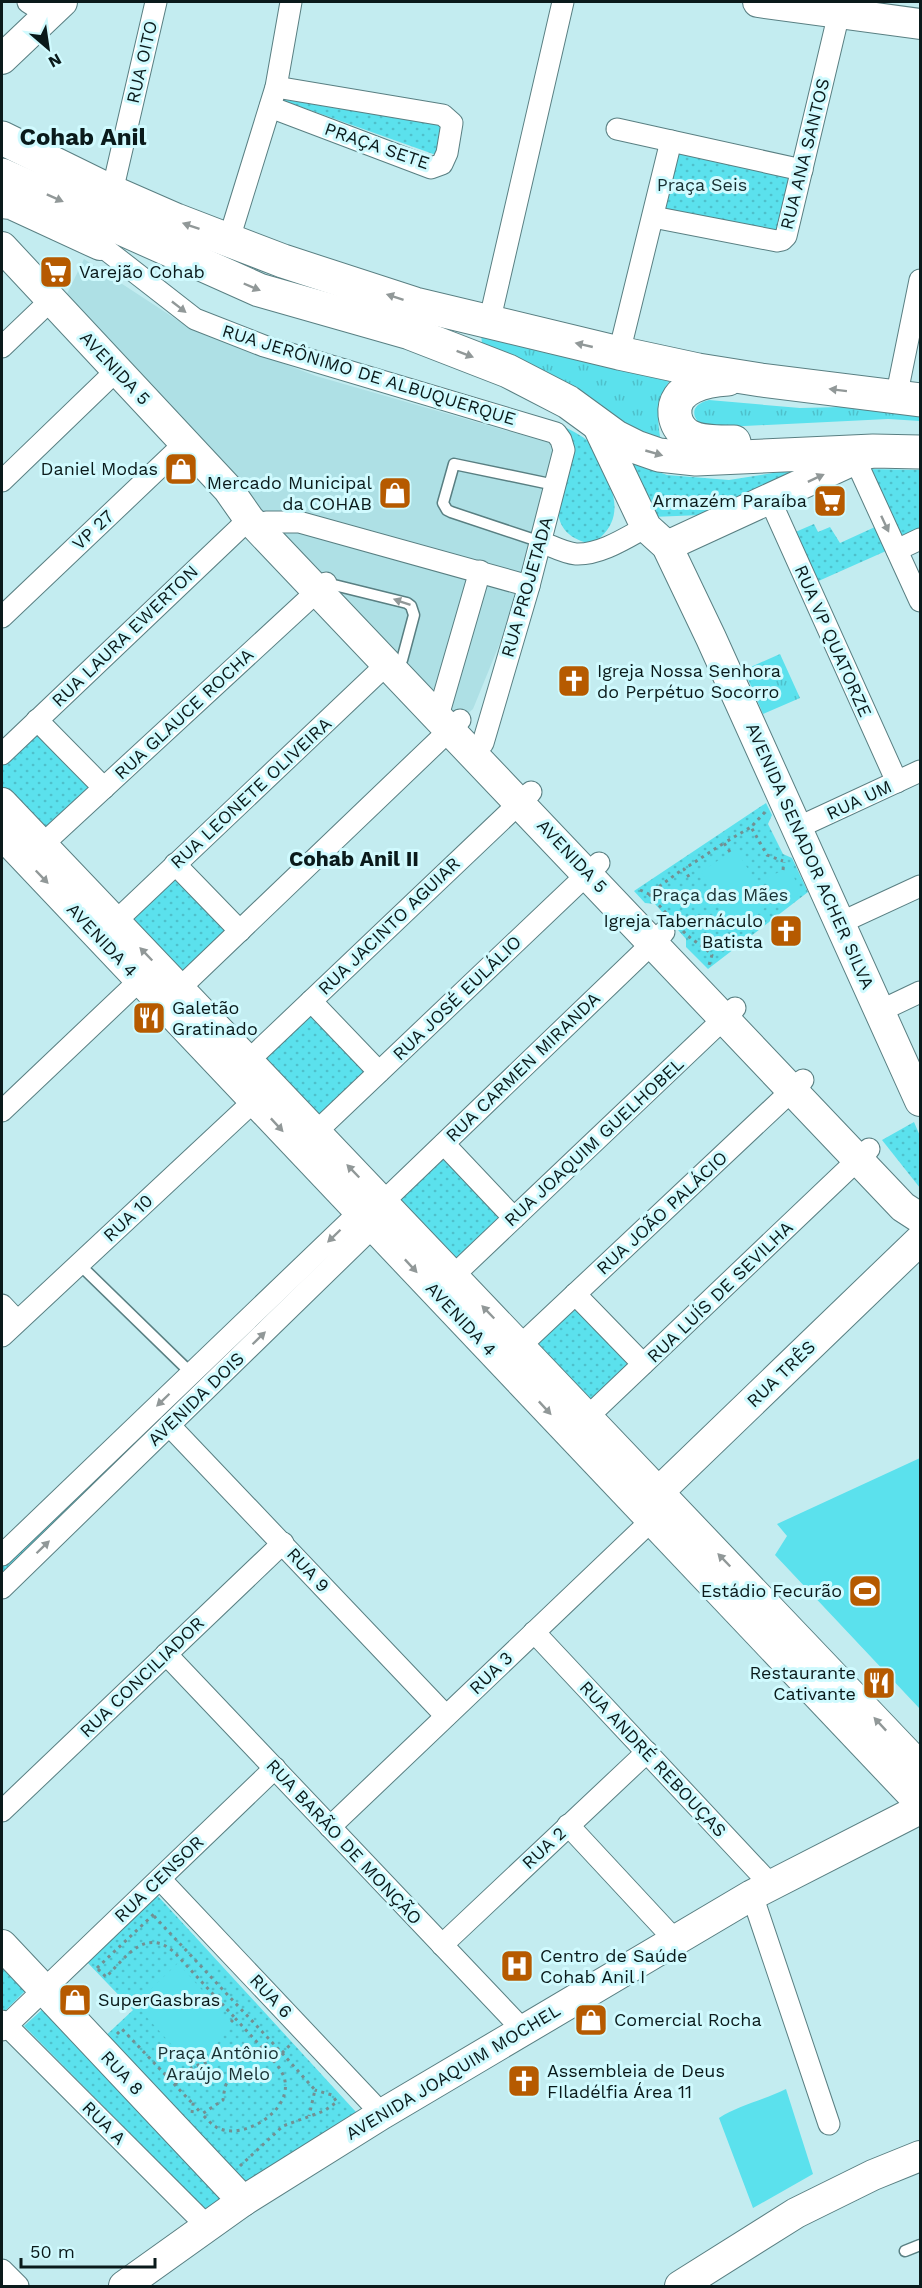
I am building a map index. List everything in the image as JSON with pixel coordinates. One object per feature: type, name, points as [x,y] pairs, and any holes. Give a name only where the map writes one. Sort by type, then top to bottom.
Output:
[{"type":"main road","points":[[2,138],[107,220],[176,220],[283,261],[415,304],[619,353],[761,380],[908,399]]},
{"type":"main road","points":[[2,175],[107,220],[259,290],[410,333],[486,362],[550,392],[616,437],[659,455],[683,459],[921,452]]},
{"type":"main road","points":[[761,380],[716,380],[692,386],[677,403],[675,412],[678,423],[689,436],[708,441],[864,455]]},
{"type":"street","name":"RUA OITO","points":[[107,220],[156,2]]},
{"type":"street","points":[[230,239],[273,97],[291,2]]},
{"type":"street","points":[[489,323],[563,2]]},
{"type":"street","points":[[768,2],[839,13],[880,10],[921,24]]},
{"type":"street","points":[[2,59],[46,6]]},
{"type":"street","name":"RUA ANA SANTOS","points":[[653,217],[777,241],[786,236],[839,13]]},
{"type":"street","name":"PRAÇA SETE","points":[[273,97],[443,115],[452,123],[447,153],[442,164],[431,168],[273,97]]},
{"type":"street","points":[[617,129],[802,170]]},
{"type":"street","points":[[619,353],[670,141]]},
{"type":"street","points":[[2,203],[107,220]]},
{"type":"street","name":"RUA JERÔNIMO DE ALBUQUERQUE","points":[[107,220],[195,319],[264,346],[556,433]]},
{"type":"street","name":"AVENIDA 5","points":[[2,247],[394,664],[526,797],[864,1154],[921,1206]]},
{"type":"street","points":[[908,399],[921,280]]},
{"type":"street","points":[[2,347],[51,300]]},
{"type":"street","points":[[2,481],[117,370]]},
{"type":"street","name":"AVENIDA SENADOR ACHER SILVA","points":[[596,422],[711,638],[921,1101]]},
{"type":"street","name":"RUA PROJETADA","points":[[483,743],[529,586],[564,450],[556,433]]},
{"type":"street","name":"VP 27","points":[[2,617],[185,444]]},
{"type":"street","points":[[541,542],[563,552],[576,554],[657,537],[700,521],[770,500],[864,455],[897,550],[921,601]]},
{"type":"street","name":"RUA VP QUATORZE","points":[[770,500],[897,782]]},
{"type":"street","points":[[258,520],[299,522],[529,586]]},
{"type":"street","name":"RUA LAURA EWERTON","points":[[2,754],[258,520]]},
{"type":"street","points":[[897,550],[921,538]]},
{"type":"street","points":[[179,989],[240,931],[448,716],[480,571]]},
{"type":"street","name":"RUA GLAUCE ROCHA","points":[[42,845],[322,587]]},
{"type":"street","name":"RUA LEONETE OLIVEIRA","points":[[115,922],[394,664]]},
{"type":"street","name":"AVENIDA 5","points":[[448,716],[483,743],[526,797]]},
{"type":"street","points":[[37,720],[104,788]]},
{"type":"street","name":"RUA UM","points":[[797,828],[921,771]]},
{"type":"street","name":"RUA JACINTO AGUIAR","points":[[248,1061],[526,797]]},
{"type":"street","name":"AVENIDA 4","points":[[2,803],[42,845],[74,895],[140,980],[208,1036],[248,1061],[316,1132],[377,1209],[579,1426],[650,1507],[784,1641],[921,1767]]},
{"type":"street","name":"AVENIDA 4","points":[[2,834],[74,895],[115,922],[179,989],[208,1036],[254,1101],[453,1275],[520,1346],[579,1426]]},
{"type":"street","points":[[176,864],[240,931]]},
{"type":"street","name":"RUA JOSÉ EULÁLIO","points":[[316,1132],[593,868]]},
{"type":"street","points":[[840,923],[921,886]]},
{"type":"street","name":"RUA CARMEN MIRANDA","points":[[377,1209],[659,938]]},
{"type":"street","points":[[6,1097],[140,980]]},
{"type":"street","points":[[880,1011],[921,992]]},
{"type":"street","points":[[311,1001],[379,1072]]},
{"type":"street","name":"RUA JOAQUIM GUELHOBEL","points":[[453,1275],[730,1013]]},
{"type":"street","name":"RUA JOÃO PALÁCIO","points":[[520,1346],[798,1085]]},
{"type":"street","name":"RUA 10","points":[[2,1336],[254,1101]]},
{"type":"street","points":[[444,1144],[514,1218]]},
{"type":"street","name":"AVENIDA 5","points":[[864,1154],[903,1207],[921,1218]]},
{"type":"street","name":"RUA LUÍS DE SEVILHA","points":[[579,1426],[864,1154]]},
{"type":"street","name":"AVENIDA DOIS","points":[[2,1555],[191,1373],[377,1209]]},
{"type":"street","name":"AVENIDA DOIS","points":[[2,1588],[169,1425],[377,1209]]},
{"type":"street","name":"RUA TRÊS","points":[[650,1507],[921,1240]]},
{"type":"street","points":[[575,1294],[643,1364]]},
{"type":"street","points":[[2,1305],[17,1322]]},
{"type":"street","name":"RUA 9","points":[[169,1425],[446,1716]]},
{"type":"street","name":"RUA 3","points":[[330,1827],[534,1632],[650,1507]]},
{"type":"street","name":"RUA CONCILIADOR","points":[[2,1811],[283,1543]]},
{"type":"street","name":"RUA ANDRÉ REBOUÇAS","points":[[534,1632],[647,1752],[762,1890]]},
{"type":"street","name":"AVENIDA 4","points":[[784,1641],[921,1803]]},
{"type":"street","name":"RUA BARÃO DE MONÇÃO","points":[[166,1654],[523,2030]]},
{"type":"street","name":"RUA 2","points":[[442,1945],[647,1752]]},
{"type":"street","name":"RUA CENSOR","points":[[3,2026],[44,1990],[274,1768]]},
{"type":"street","name":"AVENIDA JOAQUIM MOCHEL","points":[[124,2286],[243,2201],[382,2114],[674,1939],[762,1890],[921,1809]]},
{"type":"street","points":[[568,1825],[674,1939]]},
{"type":"street","name":"RUA 6","points":[[160,1879],[382,2114]]},
{"type":"street","points":[[762,1890],[829,2124]]},
{"type":"street","name":"RUA 8","points":[[2,1945],[243,2201]]},
{"type":"street","name":"RUA A","points":[[3,2026],[207,2226]]},
{"type":"street","points":[[681,2286],[796,2213],[873,2175],[921,2156]]},
{"type":"street","points":[[2,2270],[18,2286]]},
{"type":"lane","points":[[541,542],[451,512],[443,503],[454,464],[555,485]]},
{"type":"lane","points":[[322,587],[406,603],[411,606],[414,615],[394,664]]},
{"type":"lane","points":[[80,1264],[191,1373]]},
{"type":"lane","points":[[906,2251],[921,2245]]},
{"type":"path","points":[[639,890],[649,894],[684,869],[752,827],[765,812],[765,807]]},
{"type":"path","points":[[752,827],[767,855],[783,861]]},
{"type":"path","points":[[724,843],[730,852]]},
{"type":"path","points":[[684,869],[689,877]]},
{"type":"path","points":[[154,1916],[315,2090],[332,2095],[337,2102],[324,2111],[283,2126],[238,2168]]},
{"type":"path","points":[[98,1969],[106,1977],[138,1946],[149,1942],[160,1943],[176,1953],[280,2069],[286,2084],[282,2101],[279,2108],[260,2122],[239,2129],[216,2128],[193,2104],[190,2119]]},
{"type":"path","points":[[231,2022],[235,2019]]},
{"type":"path","points":[[282,2053],[294,2042]]},
{"type":"path","points":[[171,2089],[183,2073],[195,2066],[248,2049],[265,2050]]},
{"type":"path","points":[[202,2114],[223,2100],[224,2086],[241,2064],[240,2051]]},
{"type":"path","points":[[309,2116],[315,2090]]},
{"type":"shaded area","name":"Mercado Municipal da COHAB","points":[[84,259],[188,327],[316,376],[553,444],[541,542],[473,709],[466,715],[459,717],[326,583],[65,298]]},
{"type":"green space","points":[[279,99],[444,121],[436,155]]},
{"type":"green space","name":"Praça Seis","points":[[677,148],[799,176],[781,233],[663,209]]},
{"type":"green space","points":[[481,335],[670,380],[662,396],[659,410],[658,424],[661,442],[632,431],[482,343]]},
{"type":"green space","points":[[709,400],[800,408],[842,407],[920,414],[920,421],[888,419],[705,428],[697,420],[694,412],[698,405]]},
{"type":"green space","points":[[565,427],[583,437],[594,447],[613,493],[614,511],[608,529],[601,537],[591,542],[584,542],[568,534],[560,522],[558,507],[567,441]]},
{"type":"green space","points":[[626,460],[667,475],[729,480],[824,465],[701,515],[652,517]]},
{"type":"green space","points":[[867,469],[920,470],[920,533],[901,542]]},
{"type":"green space","points":[[814,524],[818,532],[830,527],[840,543],[875,527],[886,551],[814,583],[793,533]]},
{"type":"green space","points":[[780,654],[800,698],[763,714],[744,670]]},
{"type":"green space","points":[[38,727],[97,788],[44,838],[2,793],[2,761]]},
{"type":"green space","name":"Praça das Mães","points":[[766,803],[772,815],[768,824],[783,854],[792,858],[808,892],[708,969],[686,947],[686,939],[655,904],[645,903],[634,891]]},
{"type":"green space","points":[[735,849],[771,904],[737,926],[701,872]]},
{"type":"green space","points":[[789,867],[802,894],[778,905],[765,879]]},
{"type":"green space","points":[[175,873],[236,933],[188,976],[128,914]]},
{"type":"green space","points":[[312,1012],[368,1073],[317,1123],[260,1061]]},
{"type":"green space","points":[[914,1122],[920,1136],[920,1188],[882,1140]]},
{"type":"green space","points":[[446,1155],[504,1216],[451,1266],[395,1205]]},
{"type":"green space","points":[[573,1306],[633,1367],[588,1411],[528,1350]]},
{"type":"green space","points":[[131,1441],[139,1449],[2,1579],[2,1562]]},
{"type":"green space","name":"Estádio Fecurão","points":[[920,1458],[920,1709],[775,1555],[787,1536],[777,1524]]},
{"type":"green space","name":"Praça Antônio Araújo Melo","points":[[156,1894],[356,2112],[239,2188],[100,2041],[133,2010],[85,1960]]},
{"type":"green space","points":[[2,1960],[28,1988],[5,2011],[2,2008]]},
{"type":"green space","points":[[178,1963],[233,2025],[188,2063],[135,2004]]},
{"type":"green space","points":[[44,2008],[226,2198],[208,2212],[24,2026]]},
{"type":"green space","points":[[786,2089],[813,2174],[753,2208],[719,2118]]},
{"type":"place","name":"Varejão Cohab","points":[[56,272]]},
{"type":"place","name":"Daniel Modas","points":[[181,469]]},
{"type":"place","name":"Mercado Municipal da COHAB","points":[[395,493]]},
{"type":"place","name":"Armazém Paraíba","points":[[830,501]]},
{"type":"place","name":"Igreja Nossa Senhora do Perpétuo Socorro","points":[[574,681]]},
{"type":"place","name":"Igreja Tabernáculo Batista","points":[[786,931]]},
{"type":"place","name":"Galetão Gratinado","points":[[149,1018]]},
{"type":"place","name":"Estádio Fecurão","points":[[865,1591]]},
{"type":"place","name":"Restaurante Cativante","points":[[879,1683]]},
{"type":"place","name":"Centro de Saúde Cohab Anil I","points":[[517,1966]]},
{"type":"place","name":"SuperGasbras","points":[[75,2000]]},
{"type":"place","name":"Comercial Rocha","points":[[591,2020]]},
{"type":"place","name":"Assembleia de Deus FIladélfia Área 11","points":[[524,2081]]},
{"type":"district","name":"Cohab Anil","points":[[83,137]]},
{"type":"district","name":"Cohab Anil II","points":[[354,859]]}]
